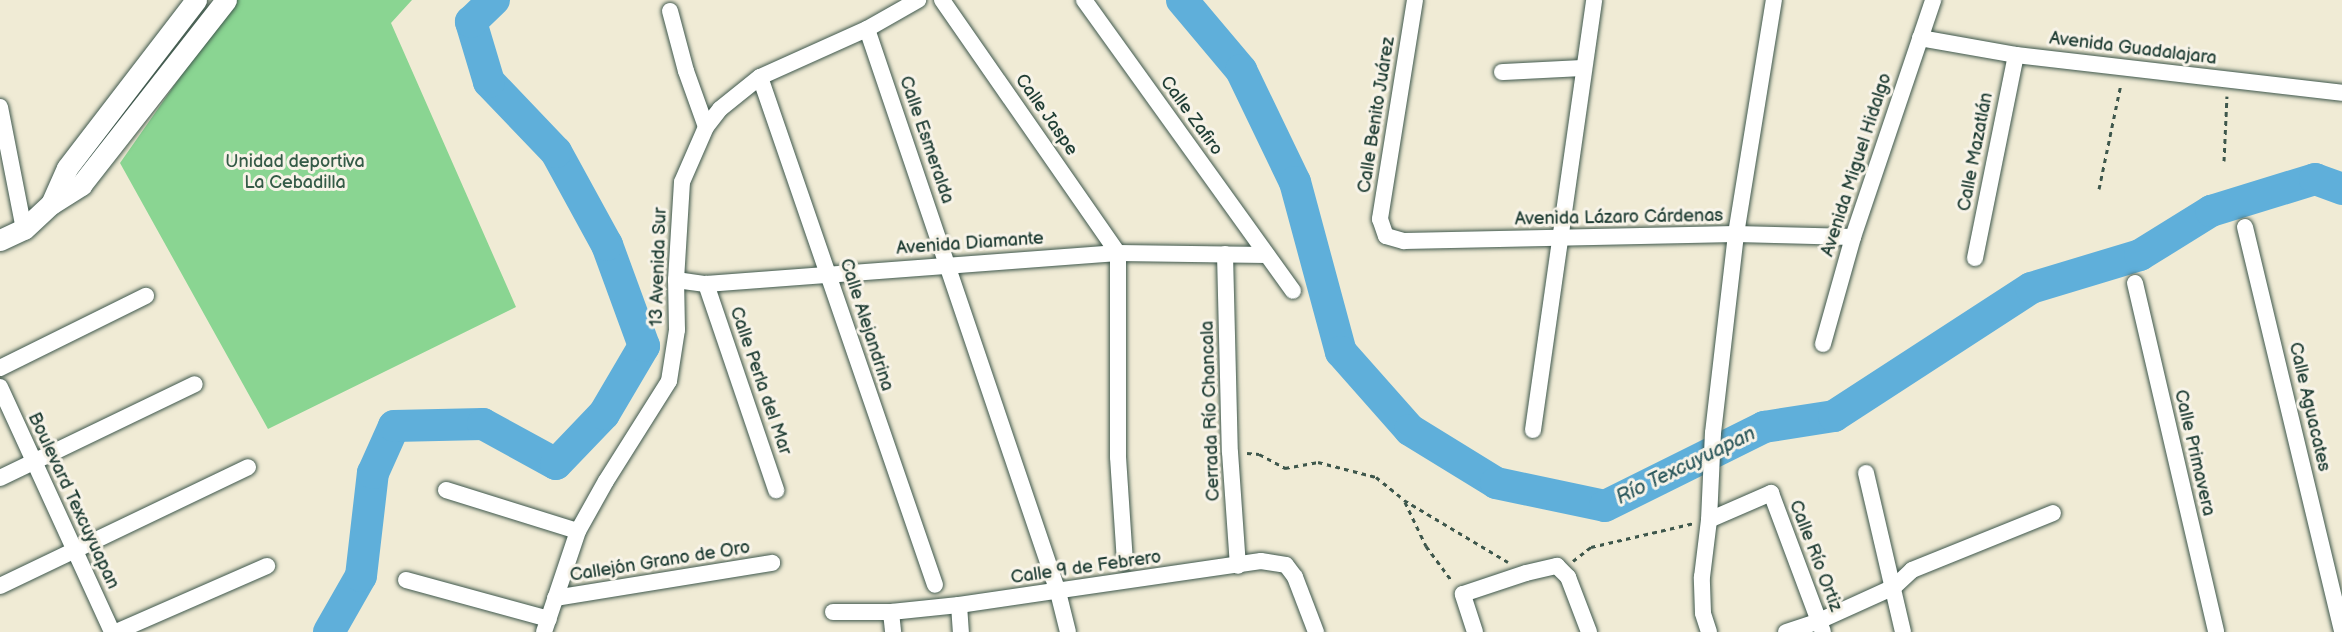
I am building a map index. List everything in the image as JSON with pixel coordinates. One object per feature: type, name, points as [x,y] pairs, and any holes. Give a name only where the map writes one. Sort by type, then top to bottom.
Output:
[{"type":"main road","points":[[0,240],[24,229],[51,204],[81,184],[225,0]]},
{"type":"main road","points":[[51,204],[67,168],[188,3]]},
{"type":"street","name":"13 Avenida Sur","points":[[547,625],[578,531],[606,481],[669,381],[677,330],[676,280],[682,182],[706,126],[720,109],[760,77],[867,29],[918,0]]},
{"type":"street","name":"Calle Jaspe","points":[[942,0],[1118,253]]},
{"type":"street","name":"Calle Zafiro","points":[[1084,0],[1293,291]]},
{"type":"street","name":"Calle Benito Juárez","points":[[1386,236],[1380,219],[1414,0]]},
{"type":"street","points":[[1533,430],[1558,240],[1594,0]]},
{"type":"street","points":[[1709,632],[1703,613],[1702,577],[1709,520],[1713,433],[1736,234],[1774,0]]},
{"type":"street","name":"Avenida Miguel Hidalgo","points":[[1823,344],[1852,237],[1933,0]]},
{"type":"street","points":[[670,11],[686,71],[706,126]]},
{"type":"street","name":"Calle Esmeralda","points":[[867,29],[949,265],[1058,592],[1068,632]]},
{"type":"street","name":"Avenida Guadalajara","points":[[1920,38],[2016,55],[2342,93]]},
{"type":"street","name":"Calle Mazatlán","points":[[1975,258],[2016,55]]},
{"type":"street","points":[[1502,72],[1584,68]]},
{"type":"street","name":"Calle Alejandrina","points":[[760,77],[934,585]]},
{"type":"street","points":[[0,107],[24,229]]},
{"type":"street","name":"Calle Aguacates","points":[[2246,227],[2342,632]]},
{"type":"street","name":"Avenida Lázaro Cárdenas","points":[[1386,236],[1404,241],[1558,240],[1736,234],[1852,237]]},
{"type":"street","name":"Avenida Diamante","points":[[676,280],[706,284],[1118,253],[1267,255]]},
{"type":"street","points":[[1118,253],[1118,457],[1125,562]]},
{"type":"street","name":"Cerrada Río Chancala","points":[[1226,254],[1230,452],[1238,566]]},
{"type":"street","name":"Calle Primavera","points":[[2135,283],[2216,632]]},
{"type":"street","name":"Calle Perla del Mar","points":[[706,284],[776,490]]},
{"type":"street","points":[[0,368],[146,296]]},
{"type":"street","points":[[0,478],[195,384]]},
{"type":"street","name":"Boulevard Texcuyuapan","points":[[0,387],[33,463],[114,632]]},
{"type":"street","points":[[0,586],[248,466]]},
{"type":"street","points":[[1866,473],[1903,632]]},
{"type":"street","points":[[446,490],[578,531]]},
{"type":"street","name":"Calle Río Ortiz","points":[[1709,520],[1771,493],[1821,626]]},
{"type":"street","points":[[1786,632],[1821,626],[1894,587],[1912,570],[2053,513]]},
{"type":"street","name":"Calle 9 de Febrero","points":[[833,612],[891,612],[959,605],[1261,561],[1286,565],[1295,577],[1316,632]]},
{"type":"street","name":"Callejón Grano de Oro","points":[[555,598],[772,563]]},
{"type":"street","points":[[114,632],[267,566]]},
{"type":"street","points":[[1475,632],[1463,594],[1526,573],[1557,566],[1568,577],[1589,632]]},
{"type":"street","points":[[406,580],[547,625]]},
{"type":"street","points":[[959,605],[961,632]]},
{"type":"street","points":[[891,612],[893,632]]},
{"type":"path","points":[[2099,189],[2125,67]]},
{"type":"path","points":[[2224,161],[2228,80]]},
{"type":"path","points":[[1230,452],[1259,454],[1285,468],[1318,462],[1376,477],[1404,500],[1526,573]]},
{"type":"path","points":[[1404,500],[1426,546],[1463,594]]},
{"type":"path","points":[[1557,566],[1571,563],[1592,547],[1709,520]]},
{"type":"green space","name":"Unidad deportiva La Cebadilla","points":[[234,0],[412,0],[391,23],[516,307],[268,429],[120,163]]},
{"type":"waterway","name":"Río Texcuyuapan","points":[[329,632],[361,576],[373,473],[394,426],[483,424],[556,464],[604,414],[644,346],[607,245],[556,152],[489,82],[471,22],[494,0]]},
{"type":"waterway","name":"Río Texcuyuapan","points":[[1182,0],[1241,70],[1295,182],[1341,352],[1410,430],[1496,483],[1605,506],[1764,427],[1834,416],[2031,288],[2140,255],[2211,211],[2315,179],[2342,189]]}]
